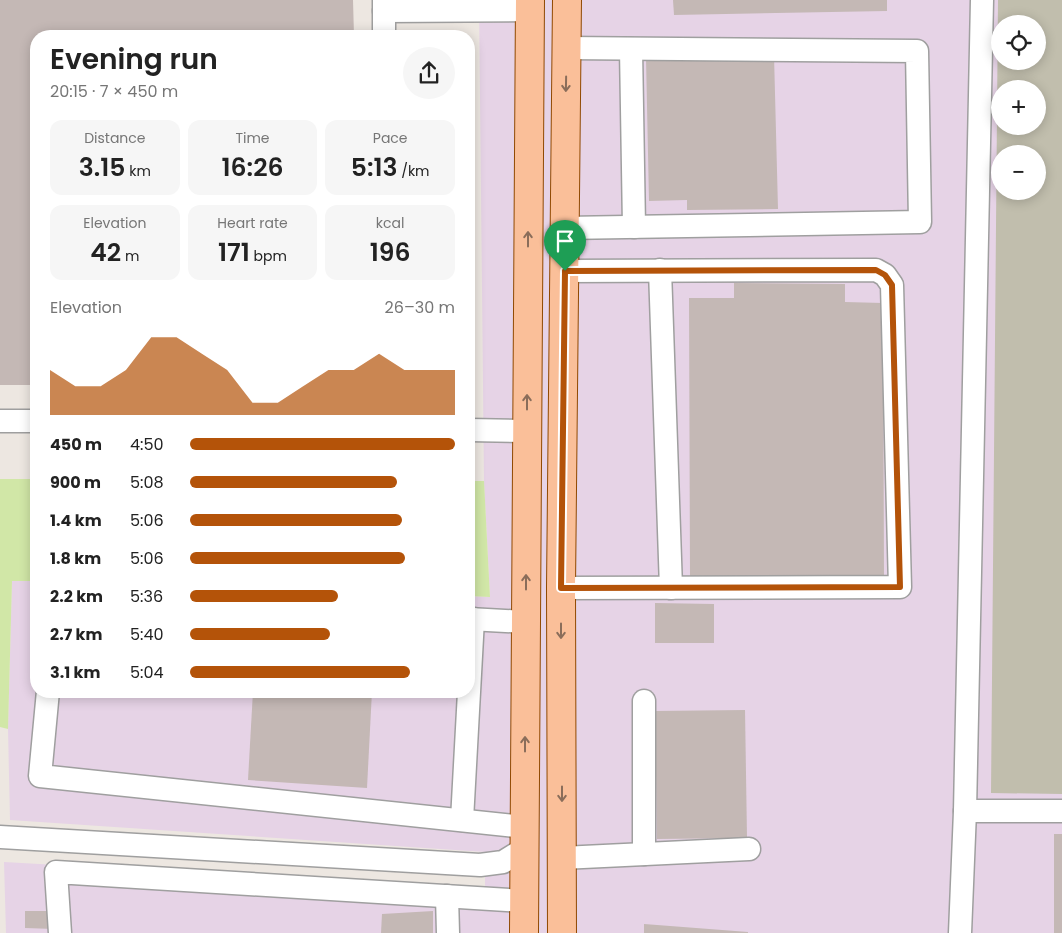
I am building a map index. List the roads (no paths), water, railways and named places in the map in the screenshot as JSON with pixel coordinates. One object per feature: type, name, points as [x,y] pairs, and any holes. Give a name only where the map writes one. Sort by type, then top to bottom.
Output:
[{"type":"main road","points":[[562,933],[561,588],[567,0]]},
{"type":"main road","points":[[524,933],[530,5]]},
{"type":"street","points":[[960,933],[965,811],[982,0]]},
{"type":"street","points":[[384,30],[384,6],[530,5]]},
{"type":"street","points":[[565,228],[920,222],[917,51],[567,48]]},
{"type":"street","points":[[631,49],[634,227]]},
{"type":"street","points":[[660,270],[671,588]]},
{"type":"street","points":[[561,588],[900,587],[892,285],[885,275],[876,270],[565,271]]},
{"type":"street","points":[[0,420],[30,421]]},
{"type":"street","points":[[475,430],[527,431]]},
{"type":"street","points":[[475,619],[526,622]]},
{"type":"street","points":[[0,837],[480,864],[503,862],[524,838],[462,820],[40,776],[47,698]]},
{"type":"street","points":[[462,820],[467,698]]},
{"type":"street","points":[[644,701],[644,854]]},
{"type":"street","points":[[965,811],[1062,811]]},
{"type":"street","points":[[562,858],[749,849]]},
{"type":"street","points":[[60,933],[56,872],[524,901]]},
{"type":"street","points":[[447,896],[448,933]]}]
